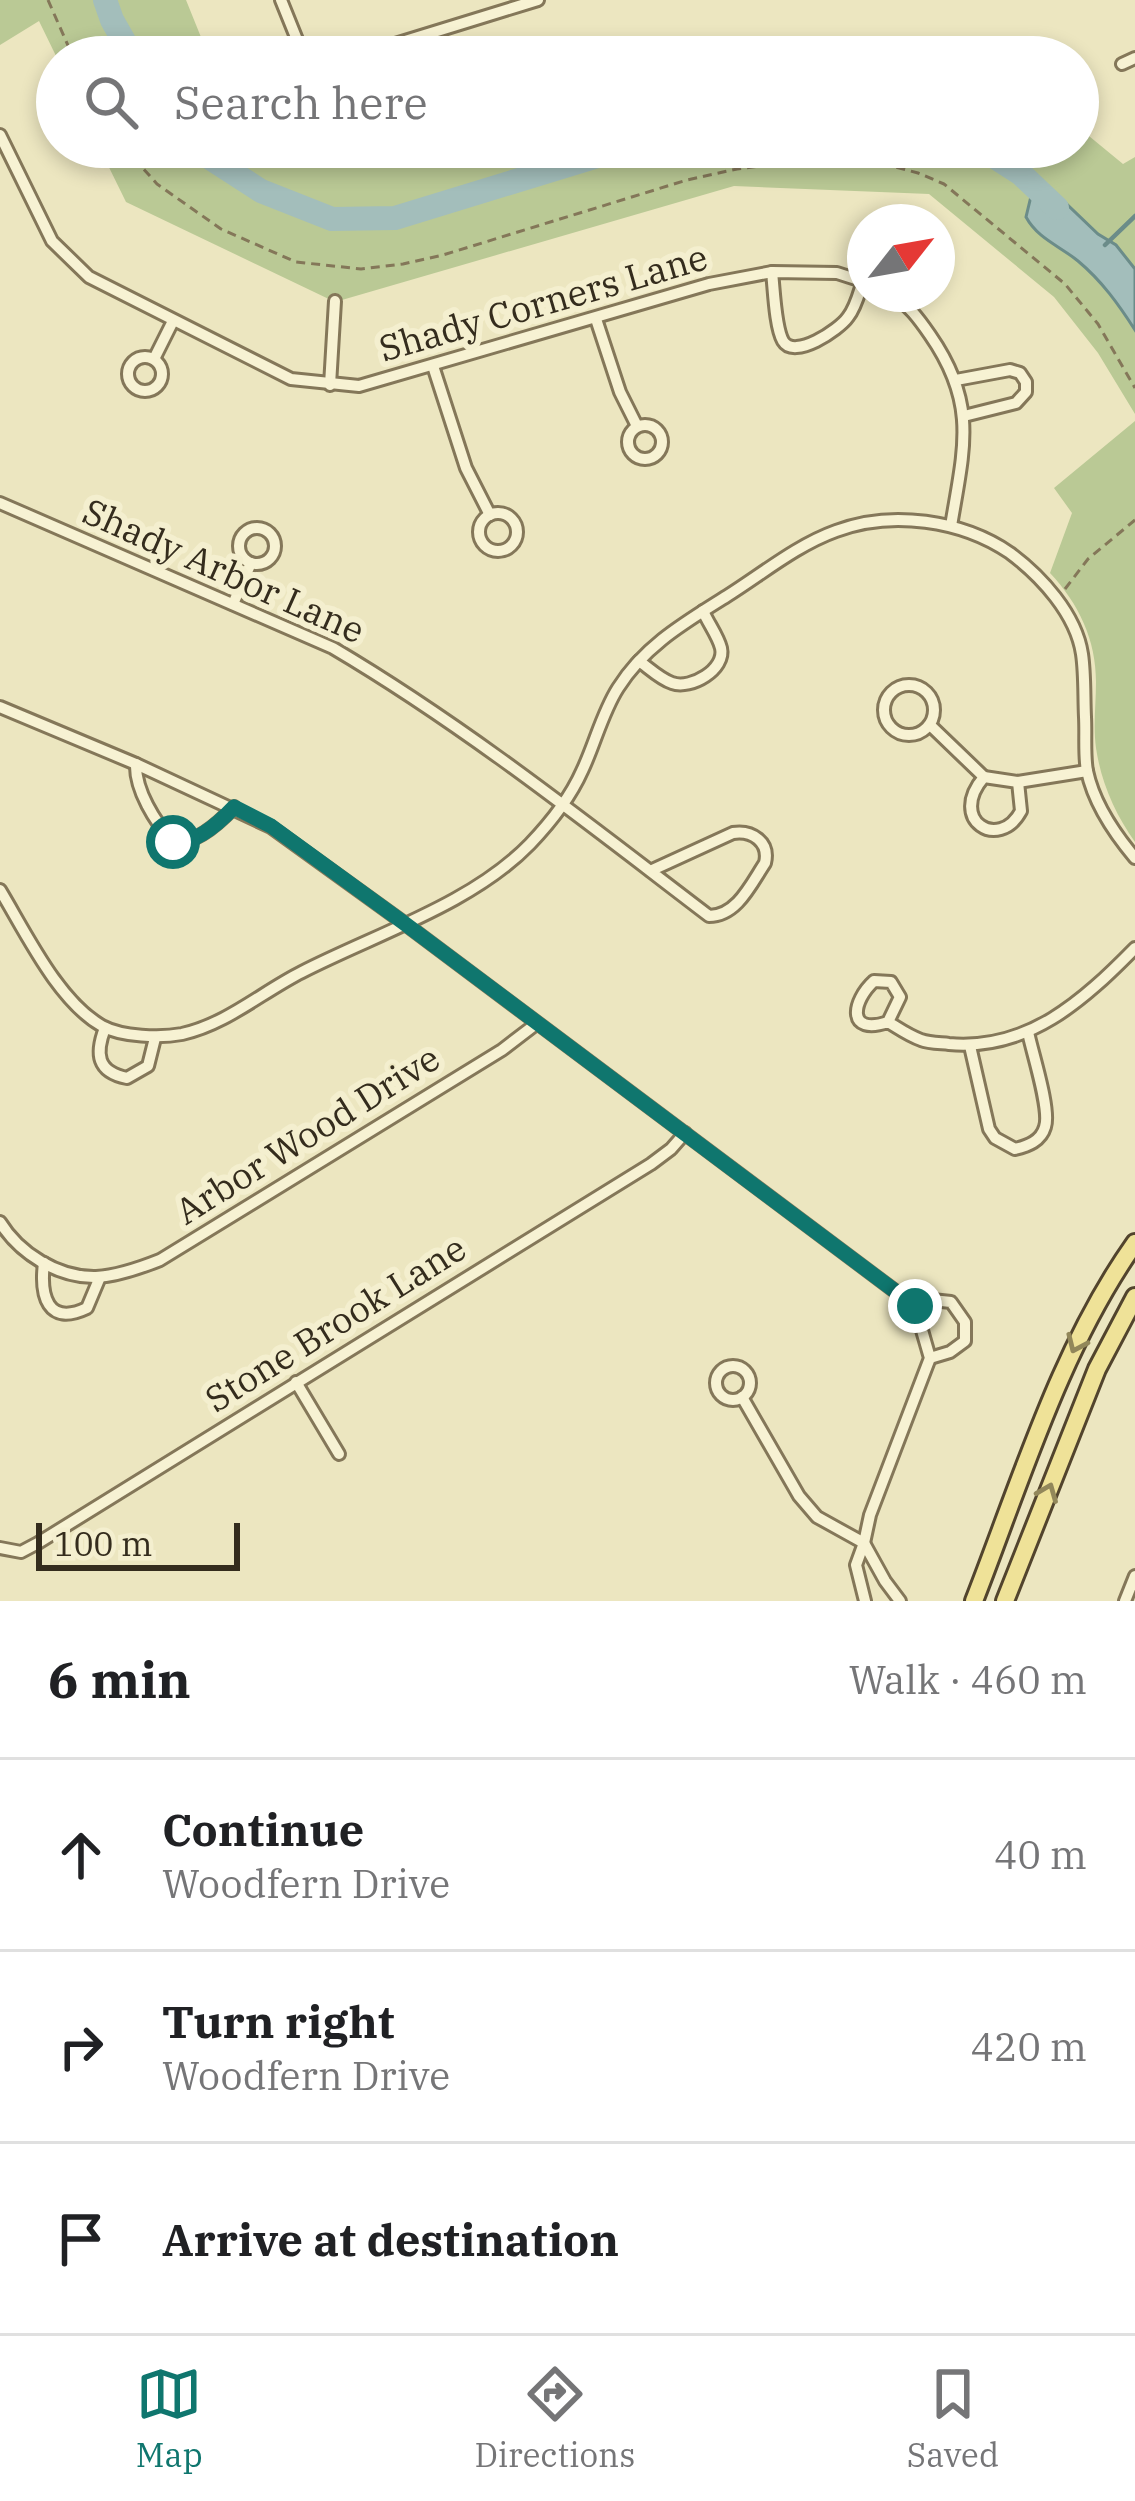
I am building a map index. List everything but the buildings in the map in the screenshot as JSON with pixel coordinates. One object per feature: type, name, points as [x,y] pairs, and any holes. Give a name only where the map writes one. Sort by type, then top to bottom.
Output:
[{"type":"main road","points":[[974,1601],[1090,1314],[1135,1244]]},
{"type":"main road","points":[[1005,1601],[1097,1369],[1135,1297]]},
{"type":"main road","points":[[1044,1421],[1072,1431]]},
{"type":"street","points":[[281,0],[296,36]]},
{"type":"street","points":[[421,36],[538,0]]},
{"type":"street","points":[[1122,64],[1135,58]]},
{"type":"street","points":[[0,135],[4,157],[52,241],[89,278],[173,321],[291,379],[330,385],[335,301]]},
{"type":"street","name":"Shady Corners Lane","points":[[330,385],[359,386],[709,284],[772,272],[847,276]]},
{"type":"street","name":"Shady Corners Lane","points":[[772,272],[780,332],[784,344],[792,349],[843,324],[851,312]]},
{"type":"street","points":[[912,312],[956,380],[964,416],[966,436],[951,526]]},
{"type":"street","points":[[596,319],[620,392],[637,426]]},
{"type":"street","points":[[154,359],[173,321]]},
{"type":"street","points":[[433,366],[466,468],[490,515]]},
{"type":"street","points":[[956,380],[1010,370],[1026,382],[1026,392],[1016,403],[964,416]]},
{"type":"street","name":"Shady Arbor Lane","points":[[0,503],[333,648],[366,667],[563,805],[709,916],[732,909],[766,863],[767,854],[760,841],[745,832],[733,833],[650,871]]},
{"type":"street","points":[[0,890],[50,972],[83,1011],[105,1028],[155,1038],[215,1023],[298,974],[499,874],[563,805],[581,775],[616,689],[656,641],[839,529],[915,520],[951,526],[1004,549],[1043,582],[1055,599],[1082,652],[1087,771],[1109,824],[1135,858]]},
{"type":"street","points":[[233,604],[251,563]]},
{"type":"street","points":[[639,661],[677,685],[715,670],[722,651],[703,611]]},
{"type":"street","points":[[913,686],[928,693],[934,709],[930,725],[909,736],[894,730],[884,709],[890,694],[913,686]]},
{"type":"street","points":[[0,707],[271,826],[915,1306],[930,1358],[870,1515],[856,1565],[865,1601]]},
{"type":"street","points":[[930,725],[984,777],[1018,782],[1087,771]]},
{"type":"street","points":[[136,764],[141,793],[173,842],[188,842],[234,807]]},
{"type":"street","points":[[984,777],[972,793],[970,810],[979,824],[995,830],[1018,819],[1022,802],[1018,782]]},
{"type":"street","points":[[887,1022],[900,997],[891,982],[874,981],[856,1010],[865,1025],[887,1022],[924,1042],[970,1046],[1028,1032],[1099,984],[1135,948]]},
{"type":"street","name":"Arbor Wood Drive","points":[[0,1222],[23,1250],[71,1274],[100,1277],[160,1260],[502,1050],[536,1024]]},
{"type":"street","points":[[105,1028],[98,1045],[99,1059],[114,1076],[127,1078],[148,1066],[155,1038]]},
{"type":"street","points":[[970,1046],[989,1130],[1015,1149],[1038,1140],[1046,1126],[1028,1032]]},
{"type":"street","name":"Stone Brook Lane","points":[[5,1550],[21,1552],[38,1543],[651,1164],[686,1133]]},
{"type":"street","name":"Arbor Wood Drive","points":[[44,1263],[41,1286],[45,1299],[52,1310],[63,1313],[87,1308],[100,1277]]},
{"type":"street","points":[[915,1306],[932,1300],[951,1302],[965,1322],[965,1341],[930,1358]]},
{"type":"street","points":[[296,1382],[340,1454]]},
{"type":"street","points":[[742,1397],[799,1496],[817,1517],[865,1543],[901,1601]]},
{"type":"street","points":[[1125,1601],[1135,1576]]},
{"type":"path","points":[[49,3],[64,36]]},
{"type":"path","points":[[143,168],[157,184],[221,229],[296,262],[361,269],[443,255],[687,180],[750,168]]},
{"type":"path","points":[[901,168],[944,184],[1065,284],[1099,324],[1135,388]]},
{"type":"path","points":[[1055,599],[1088,559],[1135,520]]},
{"type":"green space","points":[[0,0],[186,0],[201,36],[46,36],[39,21],[0,45]]},
{"type":"green space","points":[[1099,144],[1123,164],[1135,157],[1135,414],[1098,353],[1054,297],[955,215],[955,204],[941,204],[929,194],[734,186],[335,302],[126,202],[109,168],[1099,168]]},
{"type":"green space","points":[[1135,421],[1135,842],[1110,797],[1098,761],[1095,667],[1089,637],[1077,610],[1050,573],[1072,513],[1054,488]]},
{"type":"water","points":[[1033,188],[1053,191],[1116,245],[1135,269],[1135,330],[1095,277],[1031,225],[1026,217]]},
{"type":"waterway","points":[[105,0],[121,36]]},
{"type":"waterway","points":[[225,168],[261,191],[332,219],[395,218],[558,168]]},
{"type":"waterway","points":[[1012,168],[1057,208]]},
{"type":"waterway","points":[[1105,245],[1135,216]]},
{"type":"route","points":[[173,842],[188,842],[234,807],[271,826],[915,1306]]}]
